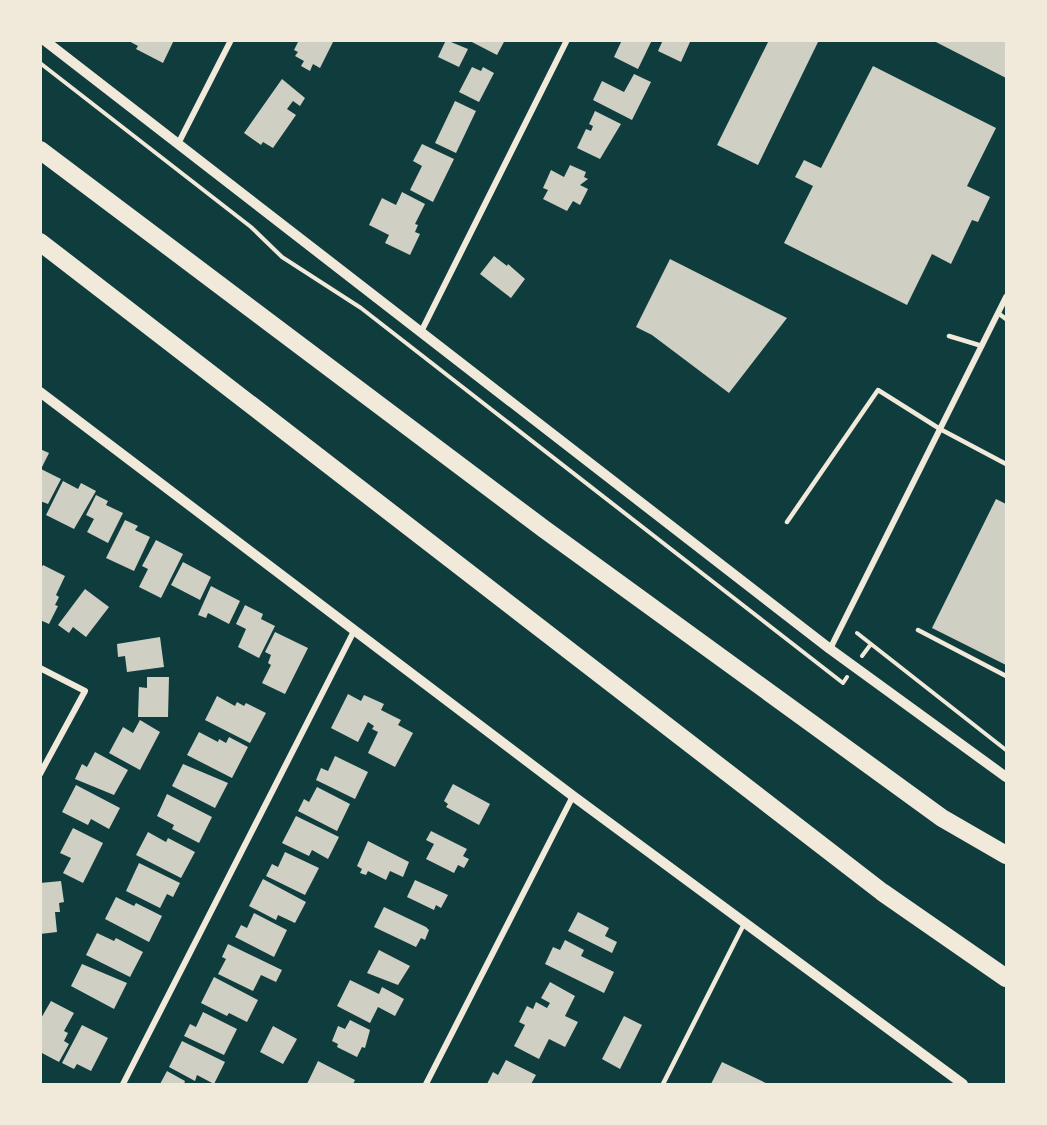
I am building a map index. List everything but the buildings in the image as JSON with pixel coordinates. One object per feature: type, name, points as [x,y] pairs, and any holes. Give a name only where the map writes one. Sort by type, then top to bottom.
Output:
[{"type":"highway","points":[[40,150],[563,543],[942,818],[1006,855]]},
{"type":"highway","points":[[40,242],[882,892],[1006,978]]},
{"type":"street","points":[[44,40],[830,649],[1006,777]]},
{"type":"street","points":[[178,144],[231,40]]},
{"type":"street","points":[[420,332],[567,40]]},
{"type":"street","points":[[830,649],[1006,297]]},
{"type":"street","points":[[40,392],[573,796],[963,1084]]},
{"type":"street","points":[[123,1084],[354,631]]},
{"type":"street","points":[[40,668],[85,691],[40,774]]},
{"type":"street","points":[[426,1084],[573,796]]},
{"type":"lane","points":[[998,314],[1006,319]]},
{"type":"lane","points":[[949,336],[982,346]]},
{"type":"lane","points":[[788,522],[879,390],[940,429],[1006,464]]},
{"type":"lane","points":[[918,630],[1006,675]]},
{"type":"lane","points":[[663,1084],[744,924]]},
{"type":"path","points":[[40,63],[251,227],[282,257],[361,308],[843,683],[847,677]]},
{"type":"path","points":[[857,633],[1006,750]]},
{"type":"path","points":[[861,657],[871,644]]}]
